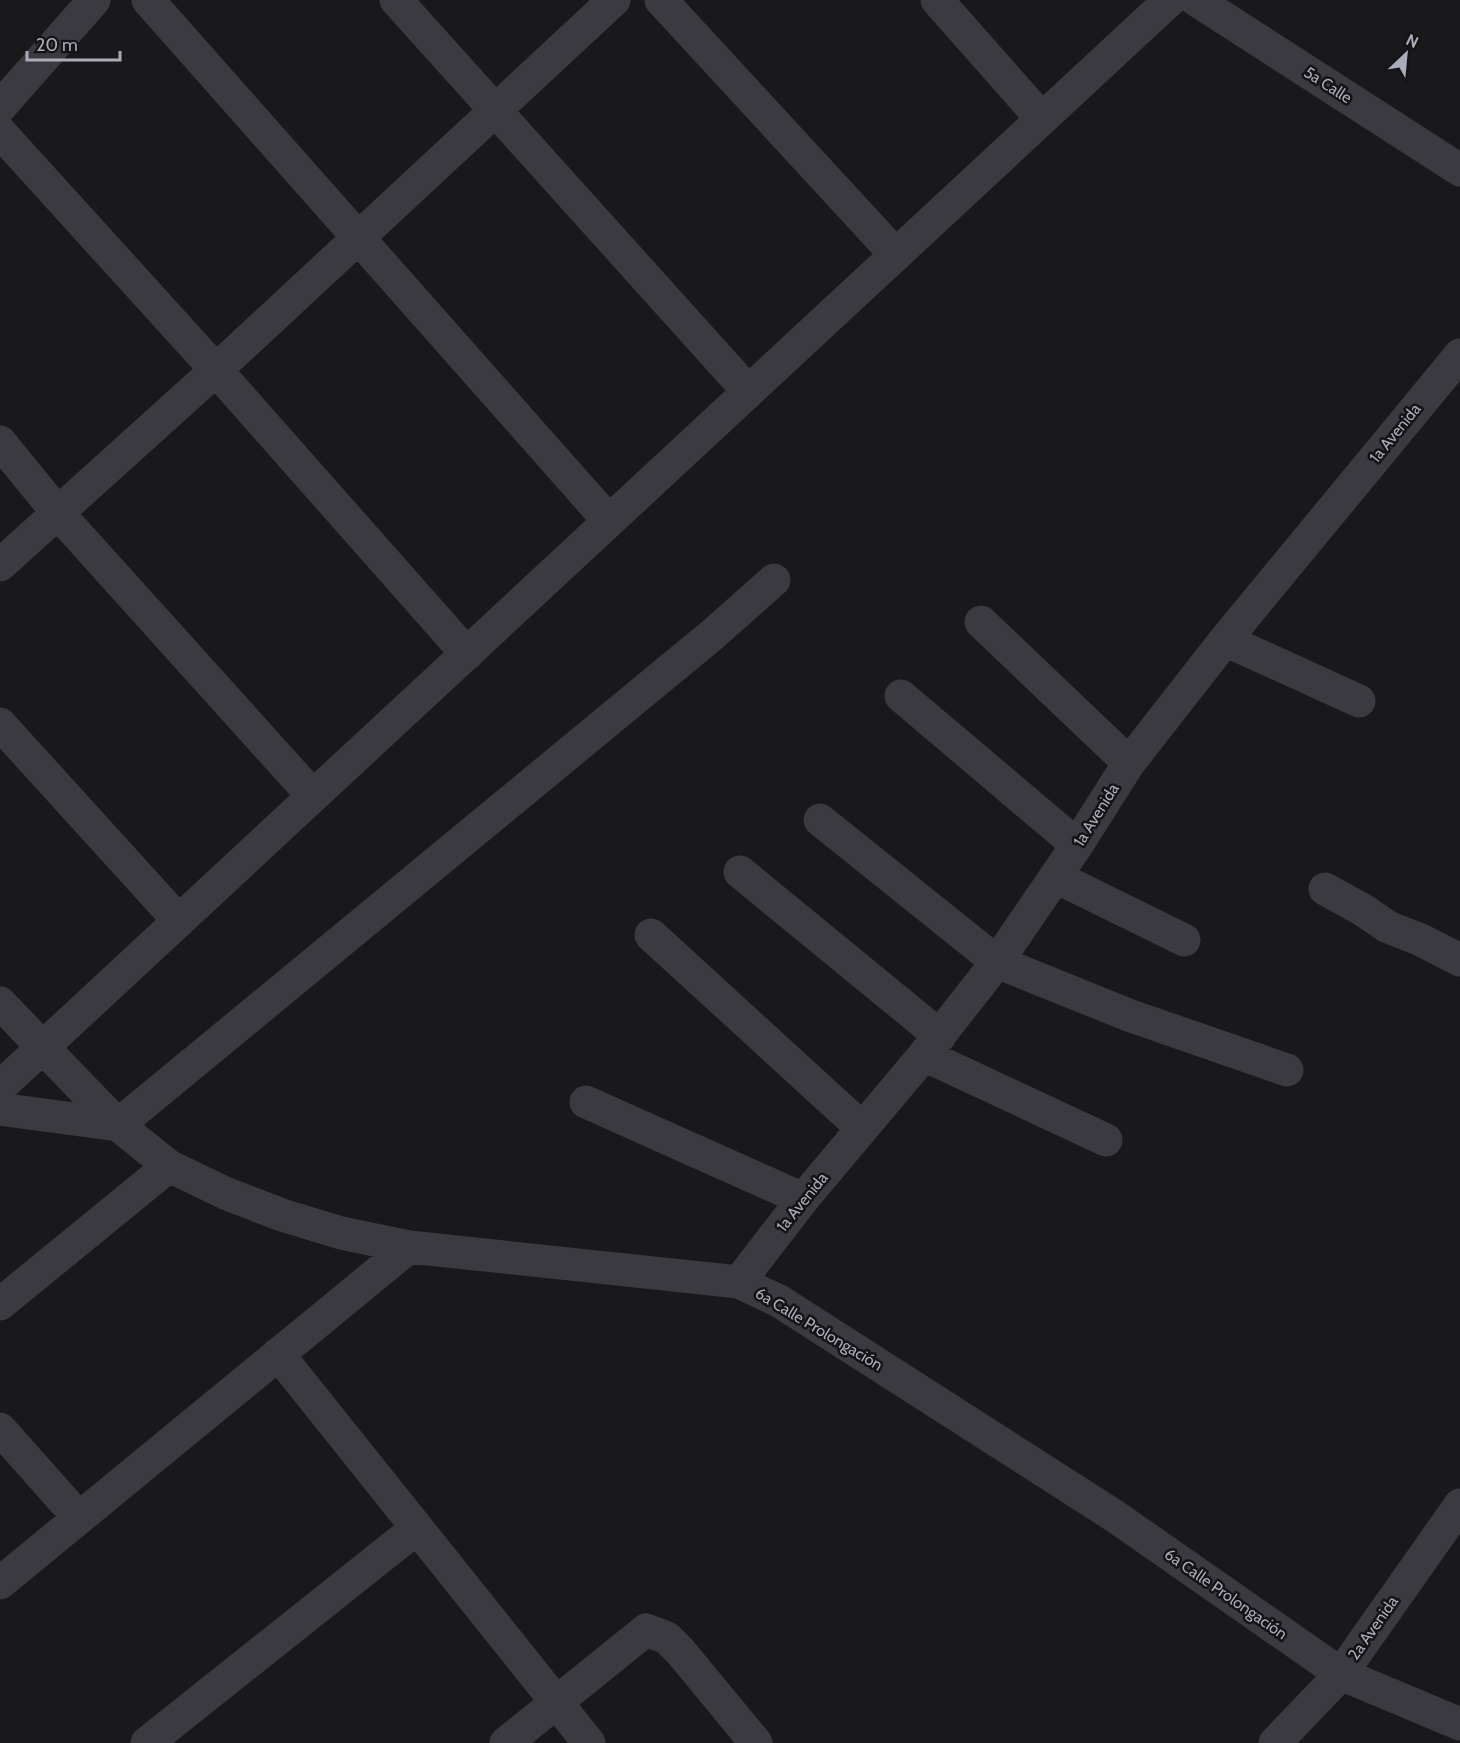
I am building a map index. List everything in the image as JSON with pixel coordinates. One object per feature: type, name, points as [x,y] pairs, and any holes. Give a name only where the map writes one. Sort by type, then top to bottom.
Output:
[{"type":"street","points":[[0,107],[94,0]]},
{"type":"street","points":[[148,0],[609,521]]},
{"type":"street","points":[[396,0],[748,391]]},
{"type":"street","points":[[0,565],[216,370],[614,0]]},
{"type":"street","points":[[661,0],[896,255]]},
{"type":"street","points":[[937,0],[1042,119]]},
{"type":"street","points":[[0,1087],[1170,0]]},
{"type":"street","name":"5a Calle","points":[[1196,0],[1460,170]]},
{"type":"street","points":[[0,132],[216,370],[466,654]]},
{"type":"street","name":"1a Avenida","points":[[739,1282],[803,1199],[932,1046],[997,962],[1056,877],[1129,763],[1225,640],[1460,355]]},
{"type":"street","points":[[0,442],[57,512],[313,796]]},
{"type":"street","points":[[0,1109],[118,1125],[712,636],[774,580]]},
{"type":"street","points":[[981,622],[1129,763]]},
{"type":"street","points":[[1225,640],[1359,701]]},
{"type":"street","points":[[901,696],[1077,845]]},
{"type":"street","points":[[0,724],[179,921]]},
{"type":"street","points":[[820,820],[997,962],[1131,1016],[1287,1070]]},
{"type":"street","points":[[740,872],[932,1046],[1106,1140]]},
{"type":"street","points":[[1056,877],[1184,940]]},
{"type":"street","points":[[1324,890],[1363,910],[1388,927],[1421,940],[1460,960]]},
{"type":"street","points":[[651,935],[862,1128]]},
{"type":"street","name":"6a Calle Prolongación","points":[[0,1003],[118,1125],[169,1166],[225,1193],[282,1215],[341,1233],[409,1247],[739,1282],[779,1300],[1116,1516],[1341,1674],[1460,1724]]},
{"type":"street","points":[[586,1102],[803,1199]]},
{"type":"street","points":[[0,1304],[169,1166]]},
{"type":"street","points":[[0,1583],[409,1247]]},
{"type":"street","points":[[278,1354],[589,1743]]},
{"type":"street","points":[[0,1429],[79,1518]]},
{"type":"street","name":"2a Avenida","points":[[1275,1743],[1341,1674],[1460,1505]]},
{"type":"street","points":[[147,1743],[417,1528]]},
{"type":"street","points":[[507,1743],[646,1630],[667,1638],[680,1651],[756,1743]]}]
